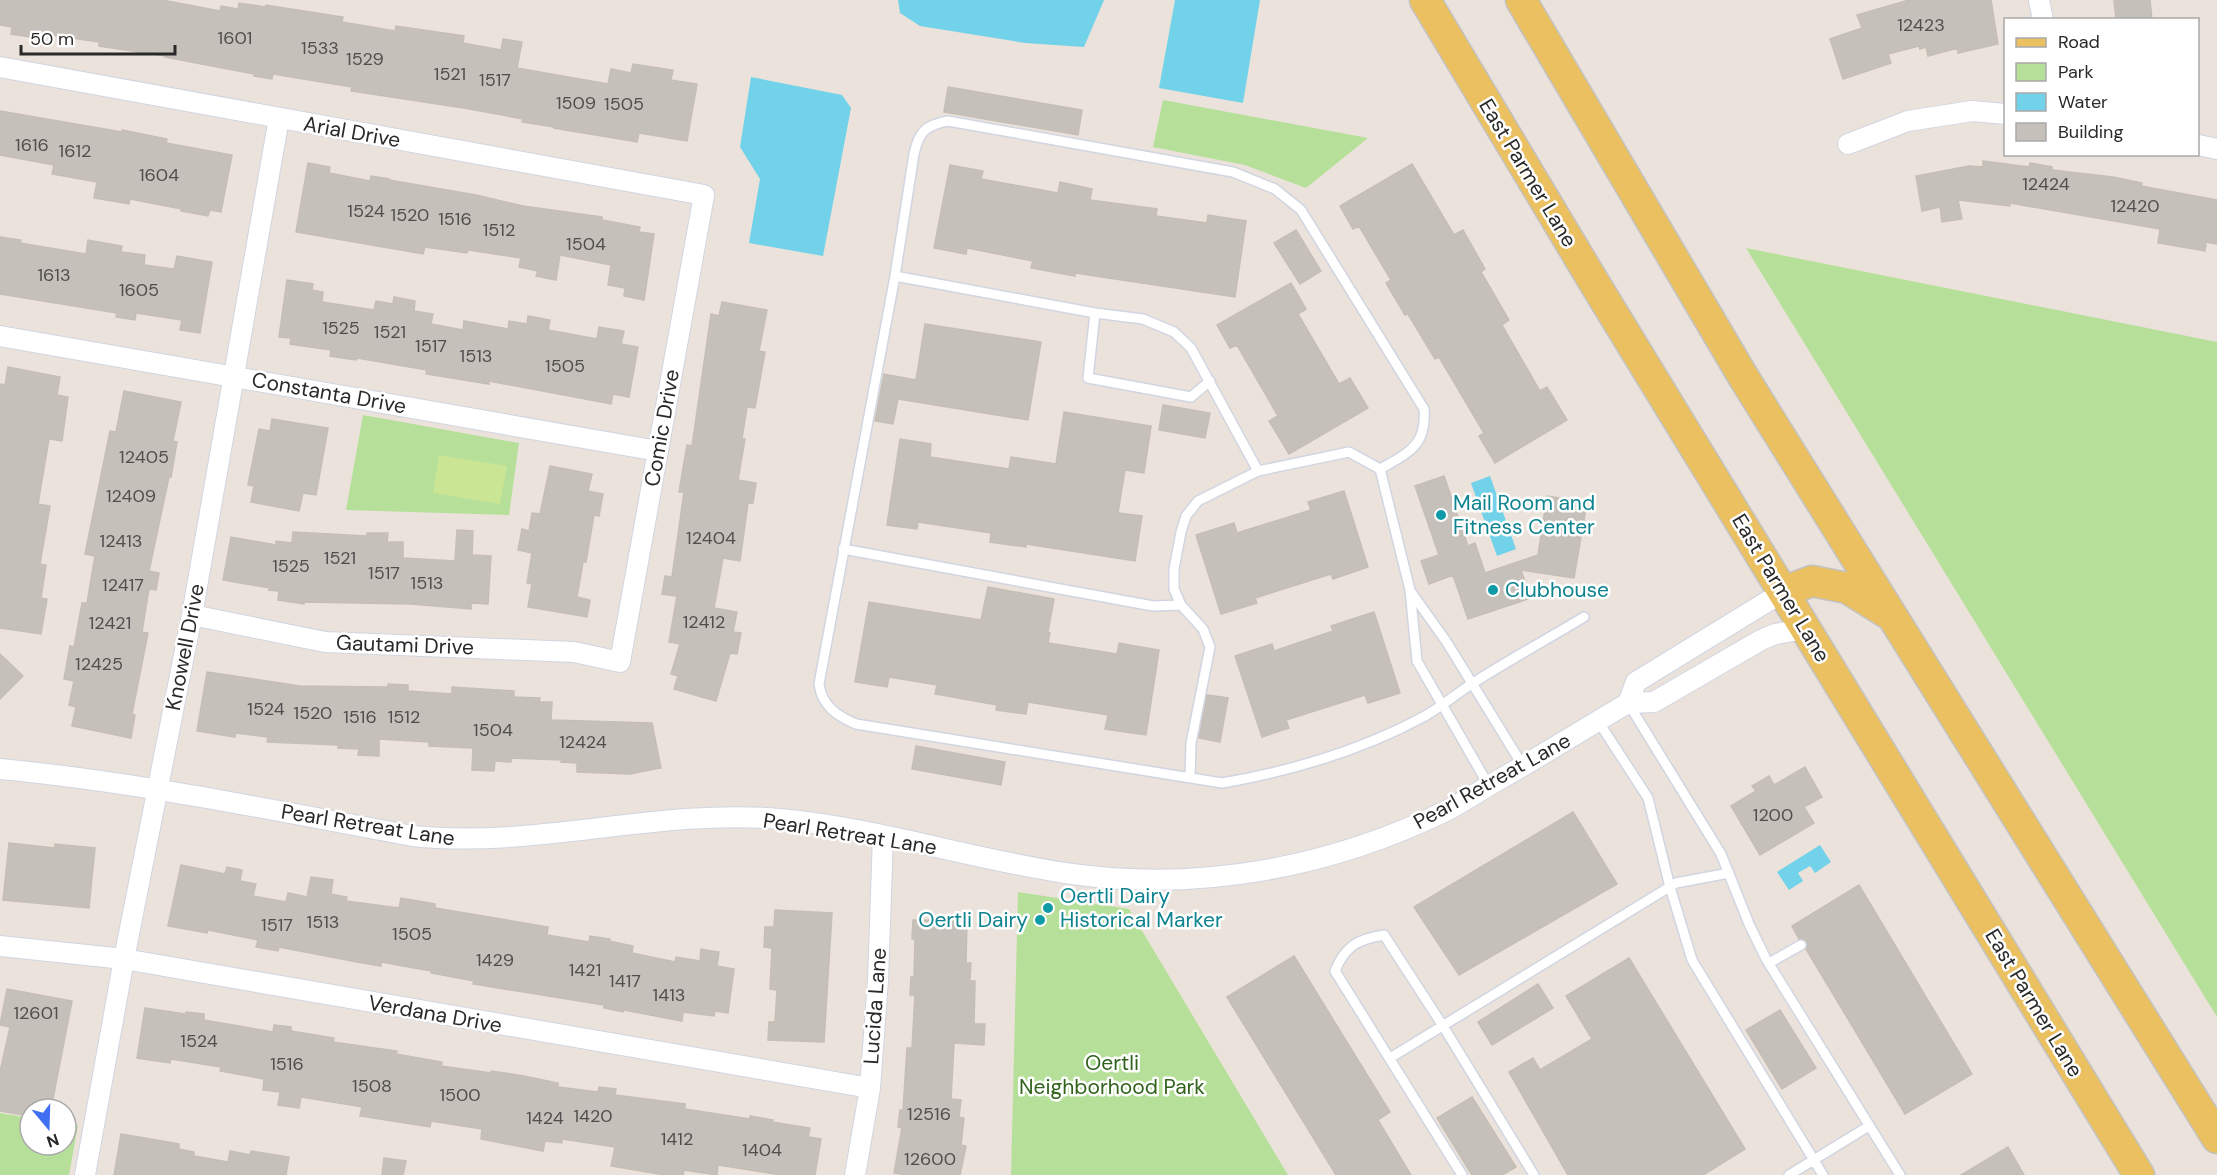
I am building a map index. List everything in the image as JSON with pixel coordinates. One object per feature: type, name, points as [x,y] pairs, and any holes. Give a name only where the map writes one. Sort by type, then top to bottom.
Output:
[{"type":"main road","name":"East Parmer Lane","points":[[1425,0],[2139,1175]]},
{"type":"main road","points":[[1521,0],[1744,378],[2217,1138]]},
{"type":"main road","points":[[1783,592],[1812,581],[1846,588],[1892,616]]},
{"type":"street","points":[[2039,0],[2043,18]]},
{"type":"street","name":"Arial Drive","points":[[0,67],[704,195]]},
{"type":"street","points":[[1848,144],[1908,121],[1972,111],[2004,114]]},
{"type":"street","name":"Knowell Drive","points":[[85,1175],[156,790],[192,615],[279,118]]},
{"type":"street","points":[[2199,145],[2217,149]]},
{"type":"street","name":"Comic Drive","points":[[620,662],[704,195]]},
{"type":"street","name":"Constanta Drive","points":[[0,336],[658,451]]},
{"type":"street","name":"Pearl Retreat Lane","points":[[1628,703],[1636,682],[1783,592]]},
{"type":"street","name":"Gautami Drive","points":[[192,615],[325,642],[574,652],[620,662]]},
{"type":"street","name":"Pearl Retreat Lane","points":[[0,769],[56,774],[413,836],[448,840],[509,838],[663,822],[743,818],[778,819],[883,836],[1071,874],[1148,880],[1197,879],[1268,870],[1311,861],[1420,823],[1489,786],[1628,703],[1654,702],[1761,640],[1775,634],[1806,629]]},
{"type":"street","name":"Lucida Lane","points":[[855,1175],[870,1088],[878,981],[883,836]]},
{"type":"street","name":"Verdana Drive","points":[[0,946],[124,960],[870,1088]]},
{"type":"lane","points":[[1380,469],[1411,452],[1425,427],[1424,409],[1301,210],[1275,189],[1233,172],[948,121],[929,124],[916,140],[894,276],[819,684],[820,693],[824,702],[840,717],[856,724],[1222,783],[1255,777],[1334,756],[1382,736],[1426,715],[1471,684],[1584,617]]},
{"type":"lane","points":[[894,276],[1095,313],[1143,319],[1174,332],[1191,348],[1258,471]]},
{"type":"lane","points":[[1095,313],[1088,378],[1191,397],[1210,381]]},
{"type":"lane","points":[[1190,778],[1191,743],[1210,647],[1203,629],[1181,605],[1174,589],[1174,569],[1186,516],[1198,501],[1258,471],[1349,452],[1380,469],[1410,590],[1417,661],[1489,786]]},
{"type":"lane","points":[[843,549],[1153,606],[1181,605]]},
{"type":"lane","points":[[1410,590],[1446,641],[1523,766]]},
{"type":"lane","points":[[1628,703],[1722,854],[1749,924],[1769,963],[1900,1175]]},
{"type":"lane","points":[[1598,721],[1648,798],[1670,887],[1692,960],[1823,1175]]},
{"type":"lane","points":[[1390,1058],[1677,883],[1729,873]]},
{"type":"lane","points":[[1461,1175],[1335,971],[1342,954],[1366,937],[1384,935],[1443,1026],[1534,1175]]},
{"type":"lane","points":[[1769,963],[1801,945]]},
{"type":"lane","points":[[1789,1175],[1869,1126]]},
{"type":"green space","points":[[1163,100],[1368,138],[1306,188],[1245,165],[1153,147]]},
{"type":"green space","points":[[1746,248],[2217,342],[2217,1017]]},
{"type":"green space","points":[[363,415],[519,443],[509,515],[346,510]]},
{"type":"green space","points":[[439,455],[507,466],[500,504],[433,493]]},
{"type":"green space","name":"Oertli Neighborhood Park","points":[[1018,892],[1129,909],[1288,1175],[1011,1175]]},
{"type":"green space","points":[[0,1113],[18,1116],[18,1157],[72,1157],[69,1175],[0,1175]]},
{"type":"water","points":[[898,0],[1104,0],[1084,47],[1025,43],[920,26],[900,13]]},
{"type":"water","points":[[1175,0],[1260,0],[1243,103],[1159,88]]},
{"type":"water","points":[[751,77],[842,95],[851,108],[823,256],[749,243],[760,179],[740,147]]},
{"type":"water","points":[[1490,476],[1516,549],[1497,556],[1471,483]]},
{"type":"water","points":[[1820,845],[1831,862],[1815,873],[1810,866],[1798,873],[1803,881],[1789,890],[1777,872]]},
{"type":"building","points":[[0,0],[162,0],[220,11],[221,6],[238,9],[239,3],[265,7],[266,5],[343,17],[342,22],[395,31],[396,26],[464,36],[463,43],[501,50],[503,39],[522,42],[517,68],[608,84],[611,69],[631,73],[633,64],[673,70],[671,80],[697,84],[687,141],[639,133],[637,142],[522,122],[523,119],[470,109],[351,91],[352,87],[273,74],[272,79],[254,76],[254,74],[166,56],[99,46],[99,42],[31,32],[30,37],[11,34],[12,27],[0,25]]},
{"type":"building","points":[[1909,0],[1991,0],[1998,44],[1958,53],[1958,48],[1928,56],[1926,47],[1920,49],[1919,46],[1888,54],[1891,63],[1843,79],[1830,39],[1862,28],[1857,15]]},
{"type":"building","points":[[2114,0],[2150,0],[2152,18],[2116,18]]},
{"type":"building","points":[[948,87],[1082,110],[1078,135],[944,112]]},
{"type":"building","points":[[0,111],[122,132],[122,130],[167,139],[166,143],[232,155],[221,212],[210,210],[208,216],[130,199],[129,204],[94,198],[97,182],[52,174],[54,165],[0,155]]},
{"type":"building","points":[[1983,161],[2029,167],[2030,163],[2052,167],[2052,170],[2113,177],[2142,183],[2141,186],[2217,200],[2217,244],[2206,242],[2205,251],[2158,243],[2160,229],[2010,203],[2010,206],[1958,200],[1962,219],[1942,222],[1940,207],[1922,211],[1916,176],[1969,166],[1983,167]]},
{"type":"building","points":[[308,163],[330,167],[329,173],[370,181],[371,176],[389,179],[523,206],[602,217],[602,220],[640,227],[639,232],[654,234],[644,300],[624,296],[625,288],[608,285],[611,265],[560,255],[556,280],[536,276],[538,271],[519,267],[521,258],[468,250],[467,253],[425,247],[423,254],[296,232]]},
{"type":"building","points":[[1412,164],[1454,235],[1463,230],[1485,269],[1481,272],[1509,320],[1502,325],[1540,391],[1547,387],[1567,420],[1495,463],[1479,436],[1484,433],[1439,357],[1435,359],[1408,314],[1405,315],[1386,283],[1391,280],[1359,226],[1353,229],[1340,206]]},
{"type":"building","points":[[950,165],[983,171],[981,179],[1058,193],[1060,182],[1092,189],[1090,200],[1157,209],[1156,216],[1207,223],[1208,215],[1246,221],[1235,297],[1031,268],[1033,261],[967,248],[966,254],[934,248]]},
{"type":"building","points":[[1296,230],[1321,271],[1300,284],[1274,243]]},
{"type":"building","points":[[0,237],[21,240],[20,243],[86,254],[88,240],[122,246],[121,252],[145,255],[144,265],[174,269],[177,256],[212,262],[200,333],[180,330],[182,320],[136,313],[135,320],[116,317],[117,313],[0,294]]},
{"type":"building","points":[[287,280],[313,284],[312,290],[323,292],[322,302],[374,310],[376,301],[393,304],[394,297],[415,301],[414,311],[433,314],[431,324],[463,330],[464,321],[508,329],[509,321],[527,324],[528,316],[550,320],[548,330],[597,339],[599,327],[624,331],[621,344],[638,347],[629,397],[613,394],[611,404],[489,381],[489,384],[426,374],[427,370],[357,358],[356,360],[330,356],[331,350],[290,344],[291,338],[279,337]]},
{"type":"building","points":[[1291,283],[1306,309],[1298,314],[1339,384],[1350,378],[1368,408],[1289,454],[1269,421],[1278,416],[1237,345],[1230,348],[1217,325]]},
{"type":"building","points":[[722,302],[767,310],[759,351],[765,352],[755,408],[747,407],[742,439],[745,439],[738,480],[756,483],[753,503],[748,503],[740,561],[723,558],[714,608],[737,612],[733,632],[741,633],[737,654],[730,653],[716,701],[674,689],[678,676],[671,674],[680,644],[669,642],[677,596],[662,594],[665,576],[672,577],[684,492],[679,492],[687,445],[692,446],[711,314],[719,316]]},
{"type":"building","points":[[925,324],[1041,342],[1028,420],[898,399],[893,424],[875,421],[884,374],[916,380]]},
{"type":"building","points":[[8,367],[60,377],[57,395],[68,397],[62,441],[49,439],[38,504],[50,506],[40,564],[46,565],[41,598],[47,599],[41,634],[0,628],[0,384],[5,385]]},
{"type":"building","points":[[124,391],[181,402],[173,441],[177,442],[171,477],[169,477],[149,571],[159,573],[156,590],[149,589],[142,632],[148,633],[132,714],[135,715],[131,738],[72,726],[76,707],[69,705],[74,681],[64,679],[70,646],[74,647],[82,603],[87,603],[95,556],[85,554],[110,431],[116,432]]},
{"type":"building","points":[[1163,405],[1210,413],[1205,438],[1159,430]]},
{"type":"building","points":[[1064,412],[1151,426],[1144,473],[1125,470],[1118,513],[1142,516],[1135,561],[1026,544],[1026,547],[990,542],[991,533],[918,522],[917,529],[887,525],[900,439],[931,444],[930,457],[1009,469],[1011,457],[1056,464]]},
{"type":"building","points":[[272,419],[328,428],[316,495],[303,493],[299,511],[251,502],[254,486],[248,485],[259,429],[270,431]]},
{"type":"building","points":[[550,466],[592,474],[588,491],[603,494],[599,516],[594,515],[577,597],[590,600],[587,617],[528,607],[532,584],[527,583],[532,553],[518,550],[522,529],[529,531],[532,513],[540,514]]},
{"type":"building","points":[[1444,476],[1468,546],[1475,543],[1485,573],[1538,555],[1547,496],[1587,502],[1574,578],[1521,570],[1531,598],[1468,619],[1453,575],[1429,584],[1421,561],[1439,555],[1415,486]]},
{"type":"building","points":[[1344,491],[1368,567],[1333,579],[1331,574],[1255,598],[1257,603],[1221,614],[1196,535],[1234,523],[1237,533],[1311,510],[1308,502]]},
{"type":"building","points":[[457,530],[473,531],[472,555],[491,556],[488,604],[471,603],[471,609],[410,604],[304,602],[304,604],[278,600],[279,591],[269,590],[270,588],[223,580],[231,537],[276,545],[276,541],[292,543],[293,532],[367,536],[367,533],[388,533],[387,542],[403,542],[403,558],[455,561]]},
{"type":"building","points":[[988,587],[1054,599],[1048,643],[1117,654],[1119,643],[1159,650],[1146,735],[1105,729],[1108,715],[1028,702],[1026,714],[996,710],[997,705],[935,694],[937,685],[889,677],[887,687],[855,682],[869,602],[981,620]]},
{"type":"building","points":[[1374,612],[1400,693],[1368,703],[1365,695],[1286,720],[1289,728],[1262,737],[1235,656],[1272,644],[1274,651],[1333,631],[1331,626]]},
{"type":"building","points":[[0,654],[23,676],[0,699]]},
{"type":"building","points":[[207,672],[300,686],[388,687],[388,684],[408,685],[408,691],[452,694],[452,687],[514,691],[514,697],[540,698],[539,702],[552,702],[551,720],[652,723],[661,768],[630,774],[577,772],[577,763],[561,762],[562,760],[511,758],[511,762],[495,761],[494,771],[472,770],[473,748],[429,746],[429,742],[379,739],[379,756],[358,755],[359,749],[338,748],[338,745],[267,742],[268,737],[235,733],[235,737],[197,731]]},
{"type":"building","points":[[1207,695],[1228,698],[1220,742],[1199,738]]},
{"type":"building","points":[[916,746],[1005,762],[1001,785],[912,769]]},
{"type":"building","points":[[1805,767],[1822,797],[1804,807],[1814,823],[1760,855],[1731,806],[1756,791],[1752,786],[1769,776],[1774,785]]},
{"type":"building","points":[[1573,812],[1617,884],[1459,975],[1414,907]]},
{"type":"building","points":[[9,843],[55,848],[55,844],[95,848],[89,908],[3,900]]},
{"type":"building","points":[[181,865],[225,874],[227,867],[242,870],[240,881],[256,884],[253,896],[286,902],[288,893],[307,897],[311,877],[333,880],[331,894],[347,897],[346,901],[399,908],[401,898],[435,904],[435,908],[548,927],[547,935],[589,942],[590,936],[610,939],[609,941],[633,946],[632,953],[675,962],[676,957],[700,961],[701,949],[719,952],[717,966],[734,969],[728,1013],[715,1011],[714,1016],[683,1012],[682,1021],[624,1010],[623,1012],[604,1008],[604,1005],[473,984],[474,981],[431,973],[431,971],[381,962],[381,966],[279,947],[278,951],[256,947],[258,940],[208,930],[207,933],[168,926]]},
{"type":"building","points":[[1859,885],[1972,1074],[1905,1114],[1806,949],[1807,941],[1799,939],[1792,926]]},
{"type":"building","points":[[775,910],[832,913],[824,1042],[768,1040],[769,1022],[775,1022],[777,990],[770,989],[772,948],[764,947],[765,927],[774,927]]},
{"type":"building","points":[[913,920],[967,921],[966,963],[971,963],[970,981],[975,981],[974,1024],[985,1024],[984,1045],[954,1043],[951,1099],[961,1100],[959,1117],[964,1118],[961,1145],[966,1146],[960,1175],[894,1173],[902,1128],[898,1127],[900,1110],[903,1110],[907,1048],[912,1048],[915,995],[910,995],[911,977],[914,977]]},
{"type":"building","points":[[1294,956],[1390,1112],[1378,1120],[1411,1175],[1336,1175],[1227,997]]},
{"type":"building","points":[[1629,958],[1745,1149],[1703,1175],[1568,1175],[1509,1072],[1533,1058],[1540,1070],[1592,1039],[1566,996]]},
{"type":"building","points":[[1538,984],[1553,1008],[1492,1045],[1478,1022]]},
{"type":"building","points":[[7,989],[72,1001],[53,1097],[18,1097],[18,1114],[0,1111],[0,1072],[10,1027],[0,1025]]},
{"type":"building","points":[[145,1008],[185,1014],[186,1012],[204,1014],[204,1020],[273,1032],[274,1025],[291,1027],[291,1031],[334,1038],[333,1042],[397,1051],[396,1054],[442,1062],[441,1066],[524,1076],[558,1083],[558,1087],[598,1092],[599,1087],[616,1089],[615,1095],[685,1104],[685,1109],[750,1119],[750,1116],[810,1128],[808,1137],[821,1139],[815,1175],[782,1175],[718,1165],[717,1175],[684,1170],[683,1175],[665,1175],[611,1166],[615,1147],[562,1139],[562,1143],[545,1141],[543,1151],[481,1139],[482,1129],[431,1121],[430,1127],[360,1116],[362,1107],[351,1105],[301,1097],[299,1108],[278,1105],[280,1092],[263,1090],[264,1079],[220,1071],[221,1067],[171,1059],[170,1063],[137,1058]]},
{"type":"building","points":[[1780,1010],[1816,1068],[1782,1089],[1746,1030]]},
{"type":"building","points":[[1472,1097],[1516,1167],[1502,1175],[1472,1175],[1437,1118]]},
{"type":"building","points":[[121,1134],[179,1144],[179,1149],[194,1152],[194,1156],[228,1162],[230,1151],[250,1155],[251,1151],[289,1157],[286,1175],[114,1175]]},
{"type":"building","points":[[2008,1147],[2024,1175],[1961,1175]]},
{"type":"building","points":[[384,1158],[406,1161],[403,1175],[382,1175]]},
{"type":"place","name":"Mail Room and Fitness Center","points":[[1441,515]]},
{"type":"place","name":"Clubhouse","points":[[1493,590]]},
{"type":"place","name":"Oertli Dairy Historical Marker","points":[[1048,908]]},
{"type":"place","name":"Oertli Dairy","points":[[1040,920]]}]
